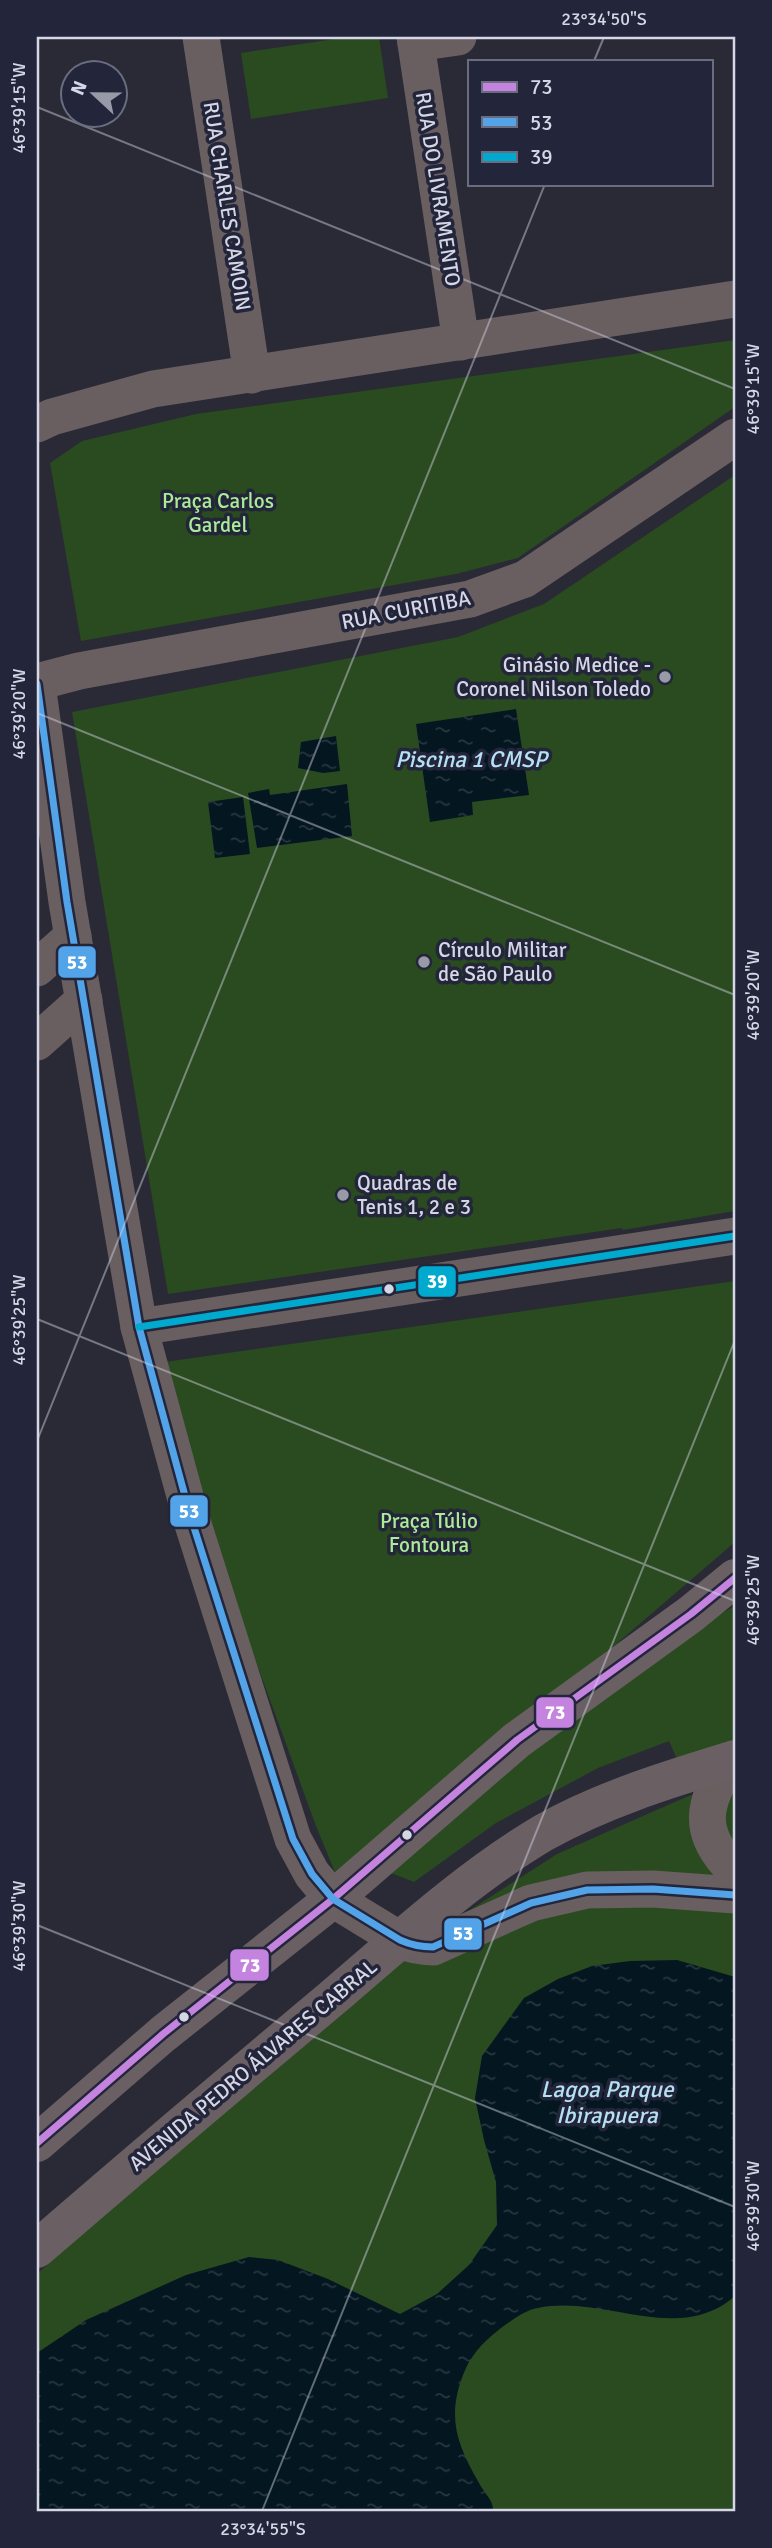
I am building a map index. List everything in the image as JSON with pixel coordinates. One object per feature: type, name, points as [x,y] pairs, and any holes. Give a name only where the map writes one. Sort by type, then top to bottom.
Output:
[{"type":"main road","points":[[37,2143],[163,2034],[333,1899],[517,1740],[691,1614],[735,1578]]},
{"type":"main road","points":[[691,1614],[735,1591]]},
{"type":"main road","name":"AVENIDA PEDRO ÁLVARES CABRAL","points":[[37,2249],[486,1870],[545,1833],[609,1802],[677,1776],[732,1760]]},
{"type":"street","name":"RUA CHARLES CAMOIN","points":[[201,37],[252,375]]},
{"type":"street","points":[[416,40],[458,37]]},
{"type":"street","name":"RUA DO LIVRAMENTO","points":[[416,40],[461,342]]},
{"type":"street","points":[[37,424],[52,417],[153,389],[735,299]]},
{"type":"street","name":"RUA CURITIBA","points":[[37,683],[79,671],[470,598],[497,590],[526,579],[735,438]]},
{"type":"street","points":[[37,683],[73,936],[139,1327],[191,1518],[293,1839],[312,1874],[333,1899],[400,1940],[411,1945],[433,1947],[531,1903],[587,1890],[653,1889],[735,1895]]},
{"type":"street","points":[[37,968],[73,936]]},
{"type":"street","points":[[37,1042],[85,1000]]},
{"type":"street","points":[[139,1327],[735,1236]]},
{"type":"street","points":[[732,1760],[713,1787],[707,1813],[709,1834],[715,1848],[735,1871]]},
{"type":"green space","points":[[348,37],[379,37],[388,98],[251,119],[241,53]]},
{"type":"green space","name":"Praça Carlos Gardel","points":[[735,340],[735,407],[518,558],[456,574],[81,641],[50,463],[82,441],[196,414]]},
{"type":"green space","name":"Círculo Militar de São Paulo","points":[[735,475],[735,1211],[623,1230],[622,1228],[168,1294],[72,712],[458,637],[544,604]]},
{"type":"green space","name":"Praça Túlio Fontoura","points":[[735,1281],[735,1542],[339,1882],[205,1522],[158,1363]]},
{"type":"green space","points":[[735,1606],[735,1752],[681,1768],[669,1741],[598,1768],[496,1823],[414,1882],[386,1871],[521,1753],[689,1630]]},
{"type":"green space","points":[[735,1779],[735,2511],[37,2511],[37,2274],[420,1942],[557,1854],[686,1797]]},
{"type":"water","name":"Piscina 1 CMSP","points":[[516,709],[529,795],[472,802],[473,815],[430,822],[416,724]]},
{"type":"water","points":[[336,736],[340,771],[323,773],[298,768],[301,742]]},
{"type":"water","points":[[347,784],[352,836],[257,848],[248,793],[269,789],[270,795]]},
{"type":"water","points":[[243,797],[250,854],[215,858],[208,802]]},
{"type":"water","name":"Lagoa Parque Ibirapuera","points":[[677,1960],[735,1977],[735,2296],[713,2310],[689,2317],[640,2316],[588,2307],[538,2308],[519,2316],[491,2336],[466,2368],[456,2399],[455,2413],[464,2454],[490,2500],[493,2511],[37,2511],[37,2353],[86,2320],[186,2275],[249,2257],[278,2260],[328,2279],[400,2314],[437,2294],[469,2265],[497,2225],[496,2182],[475,2098],[482,2056],[524,1998],[558,1979],[592,1966],[630,1961]]},
{"type":"transit line","name":"53","points":[[37,684],[67,902],[139,1327],[191,1518],[293,1839],[312,1874],[333,1899],[400,1940],[429,1947],[531,1903],[587,1890],[653,1889],[735,1895]]},
{"type":"transit line","name":"39","points":[[139,1327],[735,1236]]},
{"type":"transit line","name":"73","points":[[37,2143],[163,2034],[333,1899],[517,1740],[691,1614],[735,1578]]},
{"type":"place","name":"Ginásio Medice - Coronel Nilson Toledo","points":[[665,677]]},
{"type":"place","name":"Círculo Militar de São Paulo","points":[[424,962]]},
{"type":"place","name":"Quadras de Tenis 1, 2 e 3","points":[[343,1195]]}]
